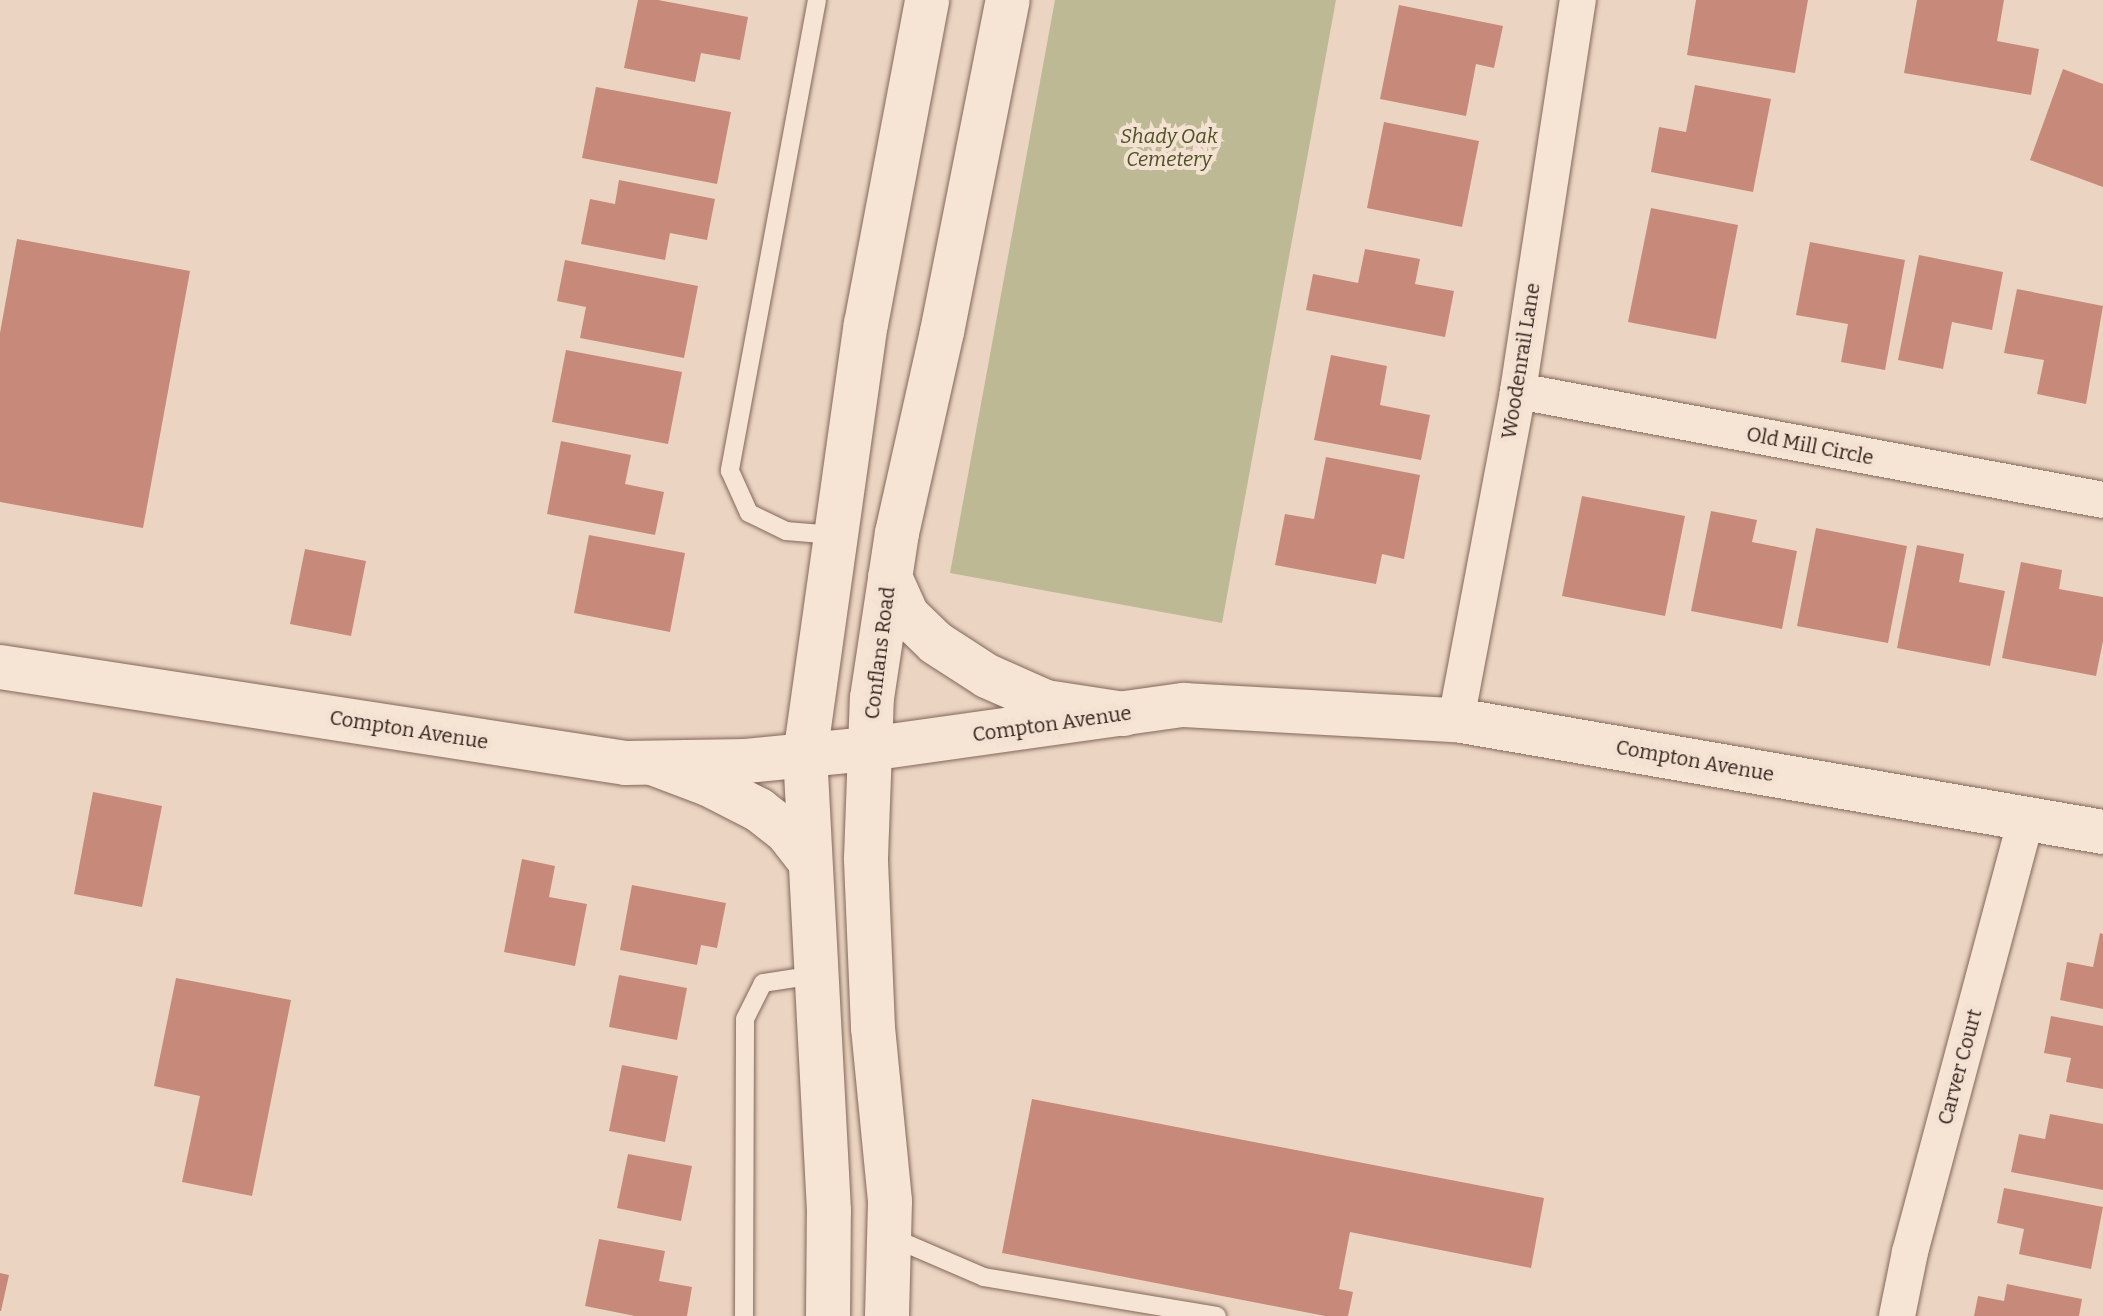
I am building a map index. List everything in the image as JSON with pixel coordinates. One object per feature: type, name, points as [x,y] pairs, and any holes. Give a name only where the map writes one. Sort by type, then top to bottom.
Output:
[{"type":"main road","points":[[828,1316],[829,1211],[805,756],[866,324],[927,0]]},
{"type":"main road","name":"Conflans Road","points":[[887,1316],[890,1201],[873,1028],[868,889],[872,698],[890,577],[1008,0]]},
{"type":"main road","points":[[890,577],[907,615],[936,643],[987,676],[1046,702],[1124,714]]},
{"type":"main road","name":"Compton Avenue","points":[[0,667],[626,763],[805,756],[1184,705],[1456,720],[2103,832]]},
{"type":"main road","points":[[652,763],[708,784],[759,810],[787,832],[810,861]]},
{"type":"street","name":"Woodenrail Lane","points":[[1456,720],[1518,391],[1578,0]]},
{"type":"street","name":"Old Mill Circle","points":[[1518,391],[2103,500]]},
{"type":"street","name":"Carver Court","points":[[1897,1316],[1910,1252],[2026,819]]},
{"type":"lane","points":[[817,0],[730,471],[749,513],[786,531],[834,535]]},
{"type":"lane","points":[[744,1316],[745,1019],[763,983],[815,975]]},
{"type":"lane","points":[[889,1236],[984,1277],[1217,1316]]},
{"type":"green space","name":"Shady Oak Cemetery","points":[[1055,0],[1336,0],[1222,623],[950,573]]},
{"type":"building","points":[[638,0],[658,0],[748,17],[740,60],[701,53],[695,82],[624,68]]},
{"type":"building","points":[[1696,0],[1808,0],[1795,73],[1687,55]]},
{"type":"building","points":[[1917,0],[2004,0],[1997,41],[2039,49],[2031,95],[1904,73]]},
{"type":"building","points":[[1399,5],[1503,26],[1494,68],[1476,64],[1466,116],[1380,99]]},
{"type":"building","points":[[2063,69],[2103,84],[2103,187],[2030,160]]},
{"type":"building","points":[[1695,85],[1771,99],[1753,192],[1651,172],[1659,127],[1686,132]]},
{"type":"building","points":[[596,87],[731,112],[717,184],[582,158]]},
{"type":"building","points":[[1384,122],[1479,141],[1462,227],[1367,208]]},
{"type":"building","points":[[619,180],[715,199],[707,240],[670,233],[665,260],[581,244],[590,199],[615,204]]},
{"type":"building","points":[[1651,208],[1738,225],[1716,339],[1628,322]]},
{"type":"building","points":[[17,239],[190,271],[143,528],[0,502],[0,333]]},
{"type":"building","points":[[1810,242],[1905,260],[1885,370],[1841,362],[1848,324],[1796,315]]},
{"type":"building","points":[[1365,249],[1420,259],[1415,284],[1454,291],[1445,337],[1306,310],[1313,274],[1358,283]]},
{"type":"building","points":[[1919,255],[2003,272],[1992,330],[1952,322],[1943,369],[1898,360]]},
{"type":"building","points":[[565,260],[698,286],[684,358],[580,338],[586,307],[557,301]]},
{"type":"building","points":[[2017,289],[2103,306],[2086,404],[2037,394],[2044,360],[2004,353]]},
{"type":"building","points":[[566,350],[682,372],[668,444],[552,422]]},
{"type":"building","points":[[1331,355],[1387,366],[1380,405],[1430,415],[1421,460],[1314,440]]},
{"type":"building","points":[[561,441],[631,455],[625,484],[664,492],[655,535],[547,514]]},
{"type":"building","points":[[1326,457],[1420,475],[1404,559],[1382,554],[1376,584],[1275,565],[1285,514],[1314,519]]},
{"type":"building","points":[[1582,496],[1685,516],[1665,616],[1562,596]]},
{"type":"building","points":[[1711,511],[1757,520],[1752,542],[1797,551],[1782,629],[1691,611]]},
{"type":"building","points":[[1816,528],[1907,546],[1888,643],[1797,626]]},
{"type":"building","points":[[589,535],[685,553],[670,632],[574,613]]},
{"type":"building","points":[[1917,545],[1964,554],[1959,582],[2005,591],[1990,666],[1897,648]]},
{"type":"building","points":[[305,549],[366,561],[351,636],[290,624]]},
{"type":"building","points":[[2021,562],[2062,570],[2059,589],[2103,597],[2103,641],[2096,676],[2002,658]]},
{"type":"building","points":[[93,792],[162,806],[142,907],[74,894]]},
{"type":"building","points":[[522,859],[555,866],[549,897],[587,904],[575,966],[504,952]]},
{"type":"building","points":[[632,885],[726,903],[717,948],[701,945],[697,965],[620,950]]},
{"type":"building","points":[[2100,933],[2103,934],[2103,1009],[2060,1000],[2067,962],[2093,967]]},
{"type":"building","points":[[619,975],[687,988],[677,1040],[609,1027]]},
{"type":"building","points":[[176,978],[291,1000],[252,1196],[182,1182],[200,1096],[154,1086]]},
{"type":"building","points":[[2051,1016],[2103,1026],[2103,1089],[2066,1082],[2071,1058],[2044,1053]]},
{"type":"building","points":[[622,1065],[678,1076],[665,1142],[609,1131]]},
{"type":"building","points":[[1032,1099],[1544,1198],[1531,1268],[1350,1232],[1339,1289],[1353,1292],[1348,1316],[1325,1316],[1002,1253]]},
{"type":"building","points":[[2050,1114],[2103,1124],[2103,1190],[2011,1172],[2019,1134],[2045,1139]]},
{"type":"building","points":[[628,1154],[692,1166],[681,1221],[617,1208]]},
{"type":"building","points":[[2004,1188],[2103,1207],[2091,1269],[2019,1254],[2024,1229],[1997,1223]]},
{"type":"building","points":[[599,1239],[665,1251],[659,1281],[692,1287],[687,1316],[635,1316],[585,1306]]},
{"type":"building","points":[[0,1273],[9,1275],[1,1311],[0,1311]]},
{"type":"building","points":[[2007,1284],[2082,1299],[2079,1316],[1974,1316],[1978,1296],[2004,1301]]}]
